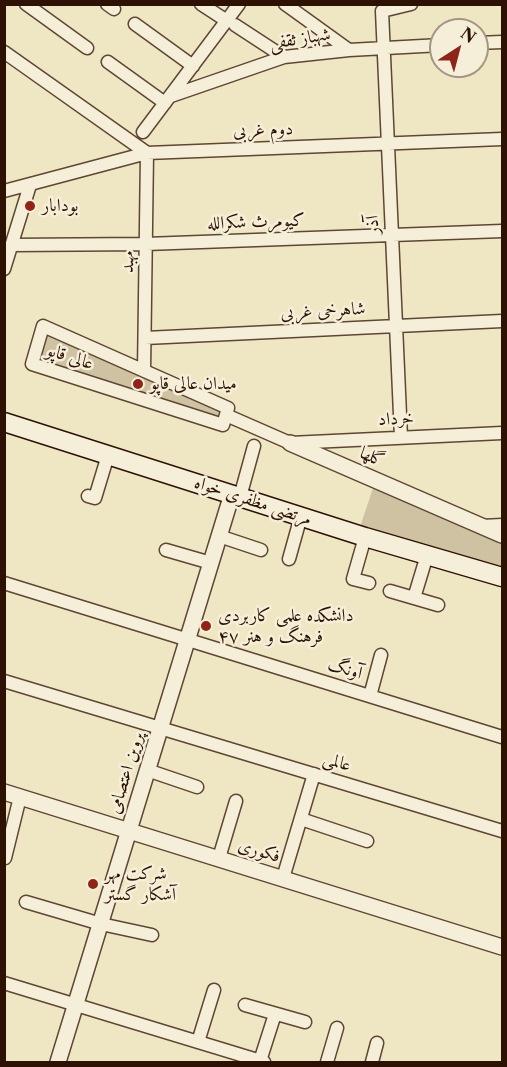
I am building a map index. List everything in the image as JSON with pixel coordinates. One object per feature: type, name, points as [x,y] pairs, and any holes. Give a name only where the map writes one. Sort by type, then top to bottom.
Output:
[{"type":"main road","name":"مرتضی مظفری خواه","points":[[4,422],[365,537],[502,578]]},
{"type":"street","points":[[27,4],[87,48]]},
{"type":"street","points":[[201,4],[284,57]]},
{"type":"street","points":[[143,132],[192,66],[231,23],[239,4]]},
{"type":"street","points":[[285,4],[349,50]]},
{"type":"street","points":[[378,8],[411,4]]},
{"type":"street","name":"آذر","points":[[378,8],[383,48],[401,437]]},
{"type":"street","points":[[135,24],[192,66]]},
{"type":"street","name":"شهباز ثقفی","points":[[168,99],[284,57],[349,50],[429,46]]},
{"type":"street","points":[[4,52],[147,153]]},
{"type":"street","points":[[108,62],[168,99]]},
{"type":"street","name":"دوم غربی","points":[[4,191],[147,153],[502,139]]},
{"type":"street","name":"مهبد","points":[[144,371],[147,153]]},
{"type":"street","points":[[4,269],[10,238],[30,185]]},
{"type":"street","name":"کیومرث شکرالله","points":[[10,238],[146,244],[502,231]]},
{"type":"street","name":"شاهرخی غربی","points":[[145,338],[502,321]]},
{"type":"street","name":"عالی قاپو","points":[[43,326],[228,408],[226,415],[222,425],[32,364],[43,326]]},
{"type":"street","name":"گلها","points":[[226,415],[502,535]]},
{"type":"street","name":"خرداد","points":[[291,443],[502,433]]},
{"type":"street","points":[[236,495],[254,446]]},
{"type":"street","points":[[88,496],[95,498],[108,455]]},
{"type":"street","name":"پروین اعتصامی","points":[[58,1062],[219,536],[236,495]]},
{"type":"street","points":[[289,559],[301,516]]},
{"type":"street","points":[[481,526],[502,525]]},
{"type":"street","points":[[219,536],[261,550]]},
{"type":"street","points":[[365,537],[353,579],[369,583]]},
{"type":"street","points":[[166,550],[211,563]]},
{"type":"street","points":[[414,598],[427,555]]},
{"type":"street","name":"آونگ","points":[[4,583],[502,737]]},
{"type":"street","points":[[390,591],[438,605]]},
{"type":"street","points":[[369,696],[381,655]]},
{"type":"street","name":"عالمی","points":[[4,681],[502,831]]},
{"type":"street","points":[[147,770],[198,787]]},
{"type":"street","points":[[283,878],[314,774]]},
{"type":"street","name":"فکوری","points":[[4,792],[502,946]]},
{"type":"street","points":[[5,858],[20,797]]},
{"type":"street","points":[[219,858],[236,801]]},
{"type":"street","points":[[301,819],[367,842]]},
{"type":"street","points":[[26,902],[101,924],[152,935]]},
{"type":"street","points":[[4,983],[262,1062],[275,1014]]},
{"type":"street","points":[[198,1042],[214,990]]},
{"type":"street","points":[[245,1005],[305,1022]]},
{"type":"street","points":[[327,1062],[337,1028]]},
{"type":"street","points":[[372,1062],[377,1043]]},
{"type":"shaded area","points":[[44,329],[225,409],[220,421],[35,361]]},
{"type":"shaded area","points":[[374,485],[502,541],[502,571],[359,530]]},
{"type":"place","name":"بودابار","points":[[30,206]]},
{"type":"place","name":"میدان عالی قاپو","points":[[138,384]]},
{"type":"place","name":"دانشکده علمی کاربردی فرهنگ و هنر ۴۷","points":[[206,626]]},
{"type":"place","name":"شرکت مهر آشکار گستر","points":[[93,884]]}]
